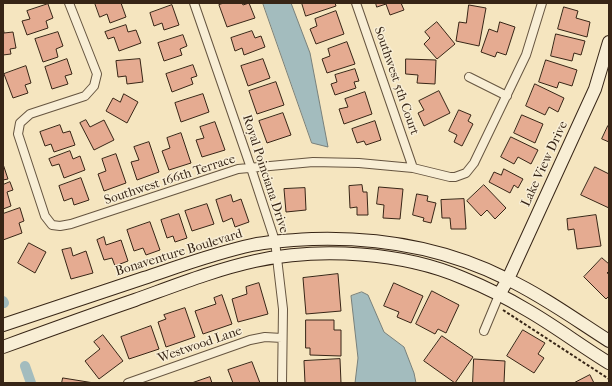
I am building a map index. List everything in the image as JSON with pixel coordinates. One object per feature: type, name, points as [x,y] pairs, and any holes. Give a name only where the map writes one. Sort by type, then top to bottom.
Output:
[{"type":"main road","name":"Lake View Drive","points":[[497,300],[595,89],[609,42]]},
{"type":"main road","name":"Bonaventure Boulevard","points":[[3,325],[205,257],[252,245],[275,241],[339,238],[375,240],[404,244],[431,250],[476,266],[508,279],[609,341]]},
{"type":"main road","points":[[3,346],[211,273],[254,261],[306,254],[339,254],[374,255],[427,266],[462,277],[497,300],[528,310],[609,363]]},
{"type":"street","name":"Southwest 166th Terrace","points":[[69,3],[97,74],[94,86],[85,96],[30,114],[20,123],[18,134],[45,216],[52,225],[60,226],[71,224],[238,169],[313,162],[359,163],[413,168],[450,177],[462,175],[470,169],[474,163],[507,96]]},
{"type":"street","name":"Royal Poinciana Drive","points":[[194,3],[275,241],[283,309],[282,383]]},
{"type":"street","name":"Southwest 5th Court","points":[[356,3],[413,168]]},
{"type":"street","points":[[469,77],[507,96],[526,55],[542,3]]},
{"type":"street","points":[[484,331],[497,300]]},
{"type":"street","name":"Westwood Lane","points":[[128,383],[250,340],[265,337],[282,338]]},
{"type":"path","points":[[497,300],[609,379]]},
{"type":"water","points":[[263,3],[291,3],[310,53],[328,147],[312,143]]},
{"type":"water","points":[[362,292],[368,295],[384,332],[404,347],[414,373],[416,383],[355,383],[358,358],[351,296]]},
{"type":"building","points":[[95,3],[121,3],[126,17],[110,23],[107,14],[100,17]]},
{"type":"building","points":[[224,3],[242,3],[243,5],[249,3],[255,18],[227,27],[219,5]]},
{"type":"building","points":[[302,3],[335,3],[336,6],[306,16]]},
{"type":"building","points":[[376,3],[401,3],[404,10],[390,15],[386,4],[377,7]]},
{"type":"building","points":[[48,4],[53,18],[46,21],[48,28],[27,35],[22,21],[30,19],[27,11]]},
{"type":"building","points":[[172,5],[179,25],[164,30],[162,23],[154,26],[150,13]]},
{"type":"building","points":[[469,5],[486,8],[479,46],[456,41],[459,22],[466,23]]},
{"type":"building","points":[[564,7],[578,11],[576,18],[590,22],[587,37],[558,29]]},
{"type":"building","points":[[336,11],[344,34],[316,44],[310,29],[317,26],[315,19]]},
{"type":"building","points":[[437,22],[455,44],[437,59],[424,44],[430,38],[425,32]]},
{"type":"building","points":[[500,22],[515,27],[506,55],[497,52],[495,57],[481,52],[489,29],[497,32]]},
{"type":"building","points":[[126,25],[128,32],[136,30],[141,43],[119,51],[114,37],[108,39],[105,32]]},
{"type":"building","points":[[3,26],[4,33],[13,32],[16,48],[10,49],[11,54],[3,55]]},
{"type":"building","points":[[252,31],[255,38],[261,36],[265,47],[244,55],[242,48],[235,51],[231,38]]},
{"type":"building","points":[[58,32],[63,46],[56,49],[58,57],[43,62],[35,39]]},
{"type":"building","points":[[556,34],[585,41],[581,55],[574,53],[572,61],[551,56]]},
{"type":"building","points":[[183,35],[187,46],[180,49],[182,55],[164,61],[158,43]]},
{"type":"building","points":[[347,42],[355,64],[327,73],[322,59],[330,56],[328,49]]},
{"type":"building","points":[[67,59],[72,74],[65,76],[68,84],[52,89],[45,67]]},
{"type":"building","points":[[140,59],[143,82],[127,84],[126,76],[118,77],[116,61]]},
{"type":"building","points":[[263,59],[270,78],[248,86],[241,66]]},
{"type":"building","points":[[406,59],[436,60],[435,84],[417,83],[418,75],[406,74]]},
{"type":"building","points":[[546,60],[577,70],[572,86],[559,82],[557,88],[539,82]]},
{"type":"building","points":[[193,65],[197,76],[191,78],[193,84],[172,92],[166,74]]},
{"type":"building","points":[[26,66],[31,83],[25,85],[28,93],[13,98],[4,74]]},
{"type":"building","points":[[355,69],[359,81],[354,82],[356,88],[335,95],[331,84],[337,82],[335,75]]},
{"type":"building","points":[[276,82],[284,105],[257,114],[249,91]]},
{"type":"building","points":[[535,84],[564,98],[558,112],[549,107],[545,115],[526,106]]},
{"type":"building","points":[[439,91],[450,113],[424,126],[418,113],[424,110],[419,101]]},
{"type":"building","points":[[365,92],[372,114],[344,124],[339,109],[348,107],[345,99]]},
{"type":"building","points":[[124,94],[138,102],[127,123],[106,111],[113,98],[120,102]]},
{"type":"building","points":[[203,94],[209,112],[181,122],[175,103]]},
{"type":"building","points":[[459,110],[471,115],[468,121],[473,124],[462,146],[454,142],[457,135],[449,131]]},
{"type":"building","points":[[283,113],[291,135],[267,143],[259,121]]},
{"type":"building","points":[[522,115],[543,124],[535,143],[514,133]]},
{"type":"building","points":[[86,120],[90,127],[104,120],[114,140],[94,150],[80,123]]},
{"type":"building","points":[[375,121],[381,140],[366,145],[364,141],[357,143],[352,129]]},
{"type":"building","points":[[215,122],[225,150],[202,157],[196,140],[204,138],[200,127]]},
{"type":"building","points":[[60,125],[63,133],[70,131],[75,145],[54,152],[51,144],[45,146],[40,132]]},
{"type":"building","points":[[608,126],[609,127],[609,142],[602,139]]},
{"type":"building","points":[[181,133],[191,163],[169,170],[162,151],[170,148],[167,138]]},
{"type":"building","points":[[511,137],[538,150],[531,164],[518,157],[514,164],[501,157]]},
{"type":"building","points":[[149,142],[159,172],[137,180],[131,162],[139,160],[134,147]]},
{"type":"building","points":[[70,151],[73,159],[80,156],[85,170],[64,178],[59,164],[52,166],[49,159]]},
{"type":"building","points":[[116,154],[126,183],[104,191],[98,174],[106,171],[102,159]]},
{"type":"building","points":[[3,164],[8,179],[3,180]]},
{"type":"building","points":[[595,167],[609,174],[609,208],[581,195]]},
{"type":"building","points":[[504,169],[523,179],[518,188],[514,185],[510,193],[489,182],[494,172],[501,175]]},
{"type":"building","points":[[81,178],[89,200],[74,205],[72,198],[64,201],[59,186]]},
{"type":"building","points":[[10,182],[13,190],[7,192],[11,206],[3,209],[3,185]]},
{"type":"building","points":[[362,185],[363,192],[367,192],[368,215],[357,215],[357,207],[350,208],[349,186]]},
{"type":"building","points":[[484,185],[506,208],[495,219],[487,210],[481,216],[467,201]]},
{"type":"building","points":[[379,187],[403,189],[400,219],[383,218],[384,205],[377,204]]},
{"type":"building","points":[[305,188],[306,210],[286,212],[284,189]]},
{"type":"building","points":[[417,194],[428,196],[427,201],[436,203],[431,223],[423,221],[424,218],[413,215]]},
{"type":"building","points":[[231,195],[233,202],[241,199],[249,222],[235,227],[232,218],[223,222],[216,200]]},
{"type":"building","points":[[464,199],[466,229],[451,229],[450,218],[442,218],[441,200]]},
{"type":"building","points":[[207,204],[214,224],[192,231],[185,211]]},
{"type":"building","points":[[20,208],[24,221],[19,223],[22,233],[3,240],[3,214]]},
{"type":"building","points":[[179,214],[187,238],[175,242],[173,236],[167,238],[161,220]]},
{"type":"building","points":[[596,215],[601,246],[577,249],[574,229],[568,230],[567,219]]},
{"type":"building","points":[[150,222],[160,250],[146,255],[143,248],[134,251],[127,230]]},
{"type":"building","points":[[104,237],[106,245],[121,240],[128,261],[115,266],[112,258],[104,260],[97,240]]},
{"type":"building","points":[[29,243],[46,252],[35,273],[18,263]]},
{"type":"building","points":[[71,248],[73,256],[86,251],[93,273],[71,279],[62,250]]},
{"type":"building","points":[[602,258],[609,264],[609,271],[607,273],[609,274],[609,296],[606,299],[584,277]]},
{"type":"building","points":[[338,274],[341,311],[306,314],[303,278]]},
{"type":"building","points":[[259,283],[268,314],[238,322],[232,299],[247,294],[246,287]]},
{"type":"building","points":[[394,283],[423,296],[411,323],[397,317],[399,312],[384,306]]},
{"type":"building","points":[[432,291],[459,305],[446,333],[438,329],[435,334],[416,324]]},
{"type":"building","points":[[222,295],[232,324],[203,334],[195,311],[216,304],[214,298]]},
{"type":"building","points":[[185,308],[195,337],[166,347],[158,322],[166,319],[164,315]]},
{"type":"building","points":[[306,320],[334,320],[334,330],[341,330],[341,356],[310,355],[310,348],[306,348]]},
{"type":"building","points":[[151,326],[159,349],[129,359],[121,337]]},
{"type":"building","points":[[523,330],[545,343],[538,354],[544,358],[534,373],[507,356]]},
{"type":"building","points":[[103,335],[123,361],[99,379],[85,361],[100,349],[94,342]]},
{"type":"building","points":[[442,336],[473,357],[455,383],[424,361]]},
{"type":"building","points":[[340,359],[341,383],[305,383],[304,361]]},
{"type":"building","points":[[474,359],[505,361],[504,383],[473,383]]},
{"type":"building","points":[[252,362],[260,383],[233,383],[228,370]]},
{"type":"building","points":[[590,375],[594,383],[574,383]]},
{"type":"building","points":[[210,377],[212,383],[192,383]]},
{"type":"building","points":[[63,378],[94,383],[62,383]]},
{"type":"waterway","points":[[25,366],[31,383]]}]
